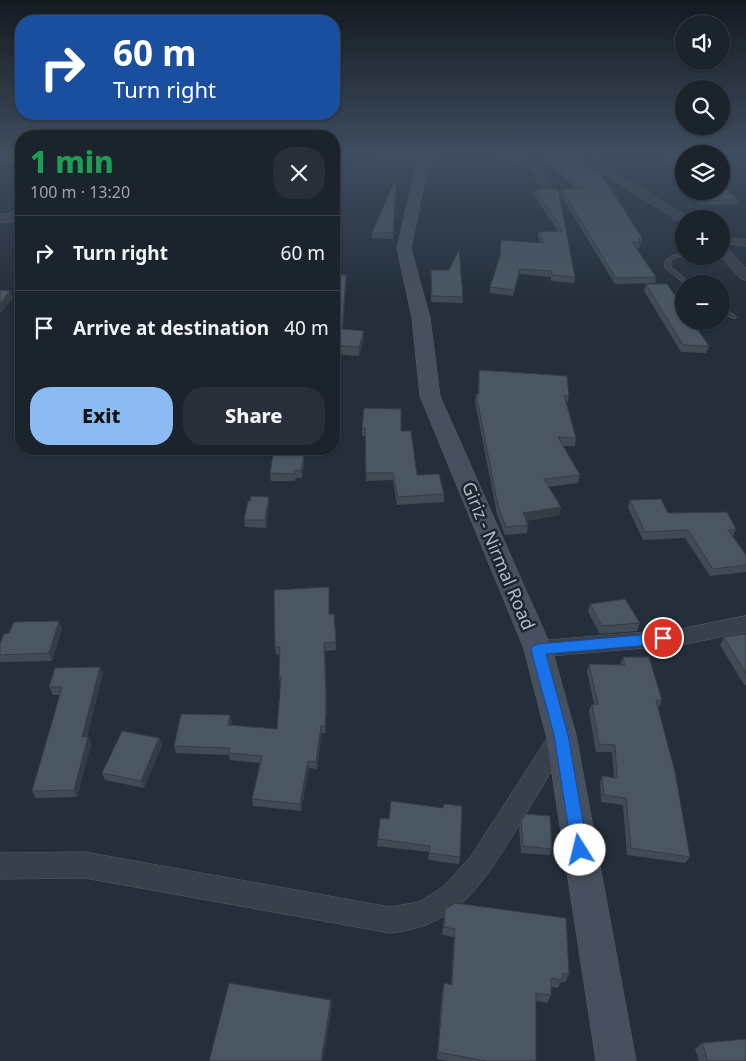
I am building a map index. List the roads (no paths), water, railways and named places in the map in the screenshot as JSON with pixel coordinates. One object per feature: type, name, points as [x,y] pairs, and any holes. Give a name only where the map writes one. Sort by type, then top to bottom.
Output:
[{"type":"main road","name":"Giriz - Nirmal Road","points":[[414,202],[404,248],[421,318],[430,396],[538,650],[561,735],[616,1061]]},
{"type":"street","points":[[656,202],[675,213]]},
{"type":"street","points":[[0,219],[15,217]]},
{"type":"street","points":[[730,247],[746,243]]},
{"type":"street","points":[[730,258],[746,276]]},
{"type":"street","points":[[538,650],[680,637],[746,624]]},
{"type":"street","points":[[0,866],[85,865],[390,920],[411,918],[426,913],[452,895],[480,865],[561,735]]},
{"type":"lane","points":[[675,257],[667,262],[668,268],[677,275]]},
{"type":"lane","points":[[730,314],[734,317]]}]
